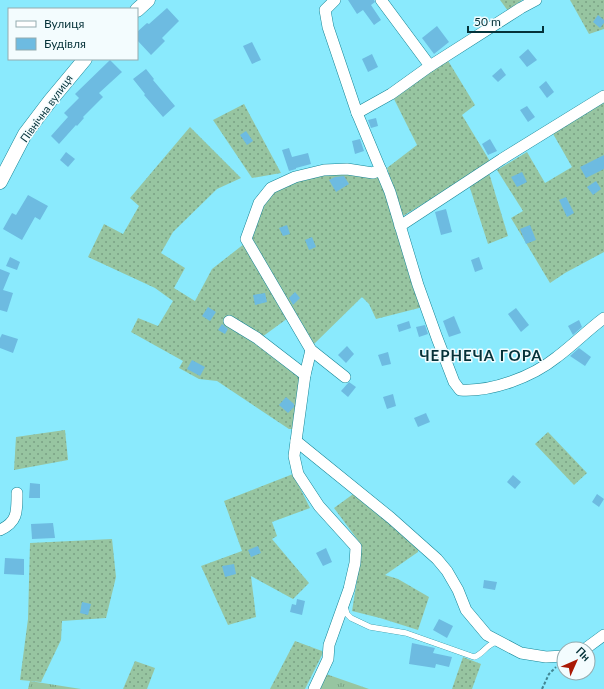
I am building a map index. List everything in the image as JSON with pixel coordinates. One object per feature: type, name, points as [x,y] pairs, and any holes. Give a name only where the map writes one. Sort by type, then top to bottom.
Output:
[{"type":"street","points":[[138,9],[148,0]]},
{"type":"street","points":[[334,0],[325,10],[328,27],[357,113],[381,170],[418,285],[437,338],[454,382],[460,390],[495,386],[529,375],[557,358],[604,318]]},
{"type":"street","points":[[381,0],[430,66]]},
{"type":"street","points":[[357,113],[391,94],[430,66],[536,0]]},
{"type":"street","name":"Північна вулиця","points":[[0,182],[25,134],[60,88],[84,60]]},
{"type":"street","points":[[400,226],[502,159],[604,96]]},
{"type":"street","points":[[345,377],[311,350],[246,239],[259,203],[272,188],[295,177],[324,170],[347,169],[373,172],[381,170]]},
{"type":"street","points":[[229,321],[257,338],[305,375]]},
{"type":"street","points":[[311,350],[305,375],[294,456],[298,474],[319,506],[356,547],[355,562],[344,605],[329,645],[328,659],[314,689]]},
{"type":"street","points":[[296,441],[391,518],[437,560],[447,571],[458,590],[466,610],[487,635],[521,653],[556,659]]},
{"type":"street","points":[[0,530],[15,519],[17,511],[17,493]]},
{"type":"street","points":[[596,641],[604,635]]},
{"type":"lane","points":[[344,605],[347,614],[356,622],[370,627],[406,633],[474,657],[479,655],[487,646],[499,641]]},
{"type":"path","points":[[542,689],[549,674],[556,666]]},
{"type":"green space","points":[[500,0],[522,0],[508,11]]},
{"type":"green space","points":[[570,0],[604,0],[604,29],[589,34]]},
{"type":"green space","points":[[447,59],[475,105],[462,115],[491,163],[403,216],[387,168],[417,145],[393,97]]},
{"type":"green space","points":[[603,101],[604,252],[565,273],[550,283],[511,218],[523,211],[497,170],[527,152],[545,183],[572,167],[552,132]]},
{"type":"green space","points":[[244,104],[281,173],[252,178],[213,120]]},
{"type":"green space","points":[[190,127],[241,178],[217,189],[173,232],[161,253],[185,268],[174,288],[195,301],[212,269],[244,244],[288,318],[262,337],[300,375],[293,429],[289,429],[217,381],[199,379],[179,368],[183,361],[131,332],[138,318],[158,326],[173,301],[155,288],[88,257],[104,224],[123,234],[139,206],[130,198]]},
{"type":"green space","points":[[333,172],[371,176],[379,178],[382,182],[423,307],[376,319],[369,304],[362,297],[314,344],[251,238],[262,205],[275,191],[293,182]]},
{"type":"green space","points":[[489,173],[508,236],[488,244],[469,185]]},
{"type":"green space","points":[[65,430],[68,460],[14,470],[16,437]]},
{"type":"green space","points":[[548,432],[587,473],[574,485],[535,444]]},
{"type":"green space","points":[[293,474],[310,508],[272,522],[277,536],[272,539],[309,583],[293,599],[251,576],[256,617],[228,625],[201,566],[242,551],[224,501]]},
{"type":"green space","points":[[356,492],[418,549],[418,552],[385,575],[398,579],[429,597],[418,630],[352,611],[359,567],[360,543],[334,508]]},
{"type":"green space","points":[[112,539],[116,577],[106,618],[62,621],[61,640],[41,682],[20,680],[28,619],[30,543]]},
{"type":"green space","points":[[295,641],[322,651],[323,653],[305,689],[270,689]]},
{"type":"green space","points":[[463,657],[481,664],[472,689],[452,689]]},
{"type":"green space","points":[[135,661],[155,668],[147,689],[123,689]]},
{"type":"green space","points":[[326,674],[369,689],[314,689]]},
{"type":"green space","points":[[30,681],[81,689],[28,689]]},
{"type":"building","points":[[348,0],[374,0],[375,2],[371,5],[381,20],[374,25],[363,10],[357,14]]},
{"type":"building","points":[[167,8],[179,21],[162,38],[165,41],[151,55],[138,41],[138,31],[147,23],[149,24]]},
{"type":"building","points":[[598,15],[604,20],[604,23],[600,28],[593,22]]},
{"type":"building","points":[[437,26],[449,42],[434,54],[422,38]]},
{"type":"building","points":[[252,42],[261,60],[252,64],[243,46]]},
{"type":"building","points":[[528,49],[537,60],[527,67],[519,57]]},
{"type":"building","points":[[372,54],[378,67],[368,72],[362,59]]},
{"type":"building","points":[[110,60],[122,72],[99,93],[103,97],[59,144],[51,136],[68,117],[64,113],[79,98],[75,94]]},
{"type":"building","points":[[501,68],[506,75],[498,82],[492,76]]},
{"type":"building","points":[[146,69],[154,79],[153,80],[175,106],[163,117],[144,95],[145,94],[133,79]]},
{"type":"building","points":[[546,81],[554,92],[547,98],[539,87]]},
{"type":"building","points":[[527,106],[535,117],[528,122],[520,110]]},
{"type":"building","points":[[376,118],[378,126],[371,128],[368,120]]},
{"type":"building","points":[[246,131],[253,141],[247,145],[240,135]]},
{"type":"building","points":[[360,139],[364,151],[355,154],[352,141]]},
{"type":"building","points":[[490,139],[497,151],[488,155],[482,144]]},
{"type":"building","points":[[289,148],[292,157],[308,153],[311,164],[289,171],[282,150]]},
{"type":"building","points":[[66,152],[75,159],[68,167],[60,160]]},
{"type":"building","points":[[604,155],[604,169],[586,178],[580,167]]},
{"type":"building","points":[[522,172],[527,182],[517,187],[511,177]]},
{"type":"building","points":[[344,176],[349,184],[336,192],[329,180],[335,177]]},
{"type":"building","points":[[596,181],[601,189],[593,195],[587,187]]},
{"type":"building","points":[[28,195],[48,206],[40,220],[35,217],[22,240],[3,229],[12,213],[16,215]]},
{"type":"building","points":[[566,197],[574,213],[567,217],[559,200]]},
{"type":"building","points":[[446,209],[452,232],[441,235],[435,212]]},
{"type":"building","points":[[287,225],[290,234],[283,236],[279,228]]},
{"type":"building","points":[[530,225],[536,240],[526,244],[520,229]]},
{"type":"building","points":[[312,237],[316,247],[309,250],[305,240]]},
{"type":"building","points":[[10,257],[20,262],[17,270],[6,266]]},
{"type":"building","points":[[479,257],[483,269],[475,272],[471,260]]},
{"type":"building","points":[[0,269],[10,273],[3,290],[13,293],[7,312],[0,310]]},
{"type":"building","points":[[295,292],[300,298],[293,305],[289,298]]},
{"type":"building","points":[[265,293],[267,302],[255,305],[253,295]]},
{"type":"building","points":[[208,307],[216,312],[210,321],[202,316]]},
{"type":"building","points":[[516,308],[529,325],[521,332],[508,314]]},
{"type":"building","points":[[454,316],[461,333],[449,337],[443,321]]},
{"type":"building","points":[[579,320],[582,327],[573,335],[568,326]]},
{"type":"building","points":[[409,321],[411,328],[399,332],[397,325]]},
{"type":"building","points":[[222,324],[228,329],[225,334],[218,330]]},
{"type":"building","points":[[425,325],[428,334],[419,337],[416,327]]},
{"type":"building","points":[[2,334],[18,339],[13,353],[0,348],[0,338]]},
{"type":"building","points":[[347,346],[354,354],[346,363],[338,355]]},
{"type":"building","points":[[579,348],[591,357],[585,366],[570,356]]},
{"type":"building","points":[[388,352],[391,364],[382,366],[378,355]]},
{"type":"building","points":[[192,360],[205,367],[200,376],[187,369]]},
{"type":"building","points":[[349,382],[356,387],[348,397],[341,391]]},
{"type":"building","points":[[393,394],[396,406],[387,409],[383,397]]},
{"type":"building","points":[[286,397],[294,404],[294,407],[288,413],[279,405]]},
{"type":"building","points":[[426,413],[430,422],[418,427],[414,418]]},
{"type":"building","points":[[513,475],[521,482],[515,489],[507,482]]},
{"type":"building","points":[[30,483],[40,484],[40,498],[29,498]]},
{"type":"building","points":[[597,494],[604,499],[599,507],[592,502]]},
{"type":"building","points":[[53,523],[55,538],[32,539],[31,524]]},
{"type":"building","points":[[258,546],[261,553],[251,557],[248,550]]},
{"type":"building","points":[[326,548],[332,562],[323,566],[316,553]]},
{"type":"building","points":[[5,558],[24,559],[24,575],[4,574]]},
{"type":"building","points":[[234,564],[236,574],[225,577],[222,566]]},
{"type":"building","points":[[484,580],[497,582],[495,590],[483,588]]},
{"type":"building","points":[[297,599],[305,601],[302,615],[290,612],[292,604],[296,605]]},
{"type":"building","points":[[82,602],[91,604],[88,615],[80,613]]},
{"type":"building","points":[[439,619],[453,626],[447,638],[433,630]]},
{"type":"building","points":[[412,643],[435,648],[433,653],[452,657],[449,667],[436,664],[435,668],[409,664]]},
{"type":"district","name":"ЧЕРНЕЧА ГОРА","points":[[481,355]]}]
